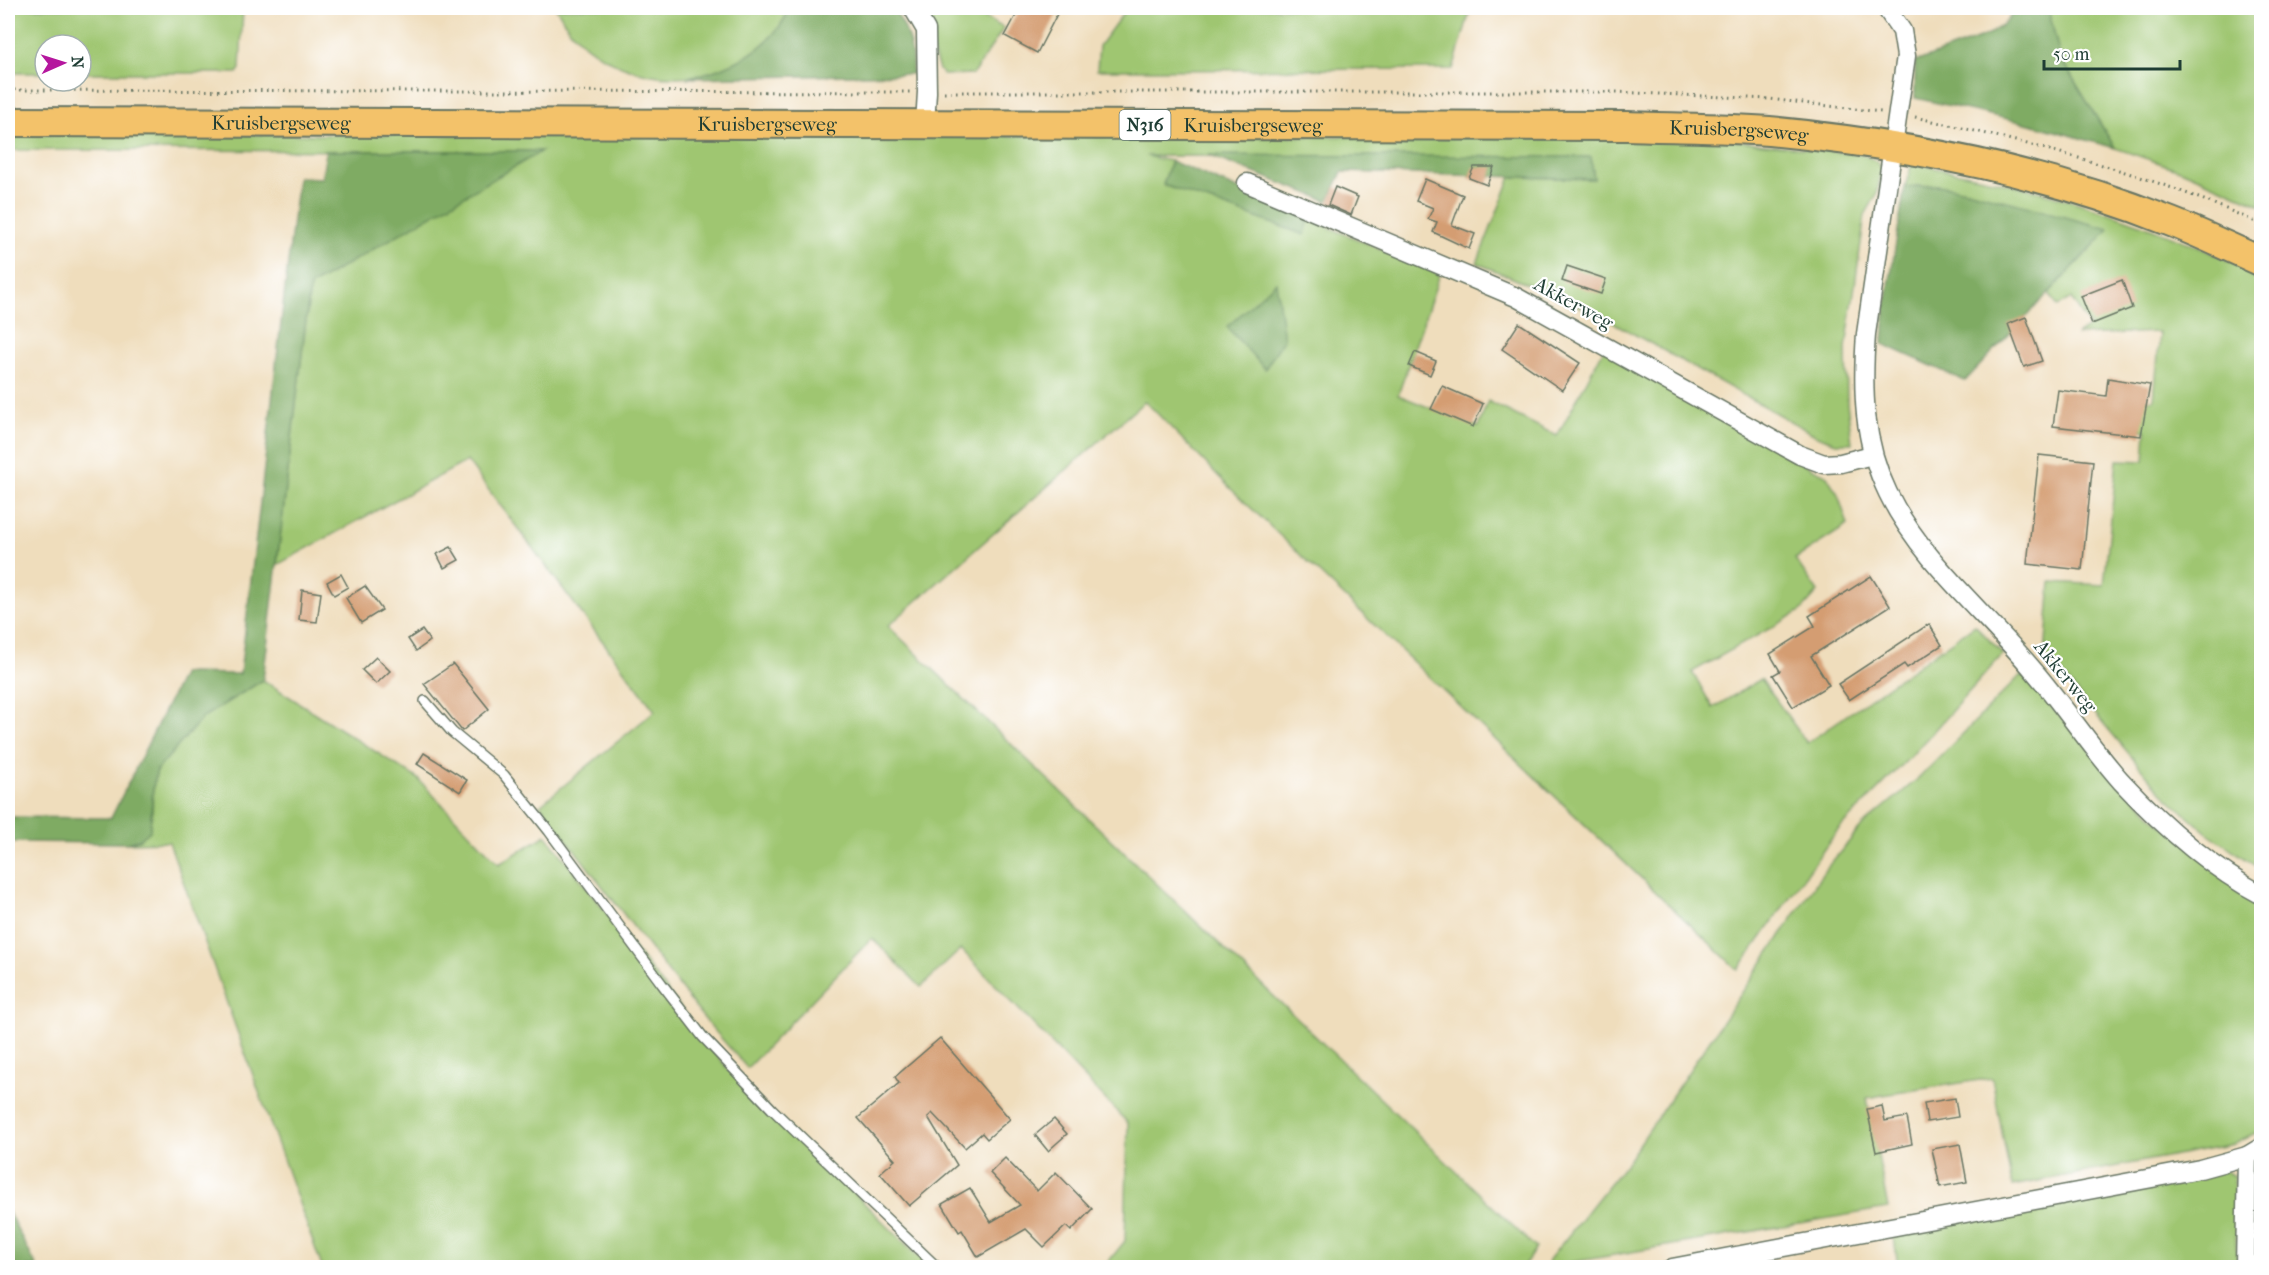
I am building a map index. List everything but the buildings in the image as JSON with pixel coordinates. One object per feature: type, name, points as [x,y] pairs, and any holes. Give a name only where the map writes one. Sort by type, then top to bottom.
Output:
[{"type":"main road","name":"Kruisbergseweg","points":[[8,122],[1628,126],[1768,131],[1894,147],[2048,180],[2166,219],[2262,262]]},
{"type":"street","points":[[913,8],[926,30],[925,124]]},
{"type":"street","name":"Akkerweg","points":[[1886,8],[1902,31],[1906,56],[1866,334],[1863,375],[1866,426],[1872,455],[1887,492],[1904,523],[1951,580],[2034,670],[2121,780],[2175,833],[2216,865],[2262,895]]},
{"type":"street","name":"Akkerweg","points":[[1247,183],[1516,297],[1800,455],[1824,464],[1841,464],[1872,455]]},
{"type":"street","points":[[1672,1268],[2200,1170],[2254,1152],[2245,1268]]},
{"type":"lane","points":[[425,701],[452,732],[504,775],[549,831],[703,1037],[772,1109],[938,1268]]},
{"type":"green space","points":[[8,8],[243,8],[240,69],[237,73],[93,73],[93,33],[33,33],[33,73],[8,73]]},
{"type":"green space","points":[[556,8],[791,8],[776,31],[744,58],[706,73],[664,76],[624,67],[588,48],[576,37]]},
{"type":"green space","points":[[791,8],[891,8],[897,14],[908,38],[912,57],[912,74],[687,78],[724,67],[747,56],[767,41],[778,29]]},
{"type":"green space","points":[[915,8],[991,8],[985,18],[1004,28],[973,74],[944,75],[939,70],[923,20]]},
{"type":"green space","points":[[1127,8],[1471,8],[1453,69],[1097,70],[1099,46]]},
{"type":"green space","points":[[2017,8],[2048,8],[2060,57],[2115,148],[2034,125],[1915,98],[1915,62],[1988,35],[2006,22]]},
{"type":"green space","points":[[2048,8],[2261,8],[2261,205],[2183,171],[2115,148],[2060,57]]},
{"type":"green space","points":[[8,134],[1704,137],[1864,155],[1876,161],[1882,169],[1877,194],[1865,215],[1846,348],[1847,403],[1852,443],[1836,443],[1817,436],[1598,314],[1477,263],[1511,177],[1594,179],[1591,157],[1146,156],[1171,161],[1163,185],[1304,234],[1309,219],[1440,274],[1398,395],[1478,427],[1488,401],[1557,436],[1605,347],[1826,475],[1837,492],[1848,525],[1795,559],[1818,592],[1801,611],[1692,672],[1713,708],[1761,679],[1807,743],[1975,625],[2003,654],[1912,755],[1837,831],[1738,970],[1232,490],[1145,401],[888,626],[1536,1248],[1522,1268],[1104,1267],[1125,1241],[1128,1123],[961,949],[921,987],[872,938],[747,1068],[702,1016],[540,805],[655,711],[467,461],[277,565],[310,286],[541,151],[8,150]]},
{"type":"green space","points":[[326,151],[542,151],[310,286],[263,680],[203,717],[157,770],[153,787],[150,831],[140,839],[128,843],[8,842],[8,817],[111,818],[183,673],[240,674],[298,177],[322,178]]},
{"type":"green space","points":[[1207,155],[1591,157],[1594,179],[1342,172],[1328,201]]},
{"type":"green space","points":[[1171,161],[1309,219],[1305,235],[1163,185]]},
{"type":"green space","points":[[1912,163],[2018,186],[2091,207],[2177,238],[2261,275],[2261,869],[2206,832],[2162,793],[2045,654],[2051,582],[2104,585],[2117,460],[2144,461],[2146,431],[2140,429],[2142,399],[2154,400],[2160,332],[2077,335],[2090,326],[2071,298],[2058,307],[2049,293],[2108,230],[1938,185],[1905,187]]},
{"type":"green space","points":[[1938,185],[1967,190],[2109,229],[1965,381],[1883,344],[1885,310],[1905,187]]},
{"type":"green space","points":[[1276,282],[1284,339],[1265,369],[1227,327]]},
{"type":"green space","points":[[2020,676],[2023,676],[2159,823],[2261,894],[2262,1131],[2234,1144],[2012,1186],[1992,1078],[1867,1098],[1888,1208],[1550,1266],[1548,1261],[1628,1161],[1825,870],[1863,825],[1920,777]]},
{"type":"green space","points":[[263,680],[417,778],[499,864],[546,835],[728,1069],[929,1267],[322,1267],[169,842],[128,843],[140,839],[152,816],[153,787],[157,770],[203,717]]},
{"type":"green space","points":[[2261,1161],[2261,1267],[2260,1267],[2254,1169]]},
{"type":"green space","points":[[2223,1170],[2234,1176],[2237,1267],[1898,1267],[1893,1230]]},
{"type":"green space","points":[[8,1211],[37,1267],[16,1267],[8,1251]]}]
